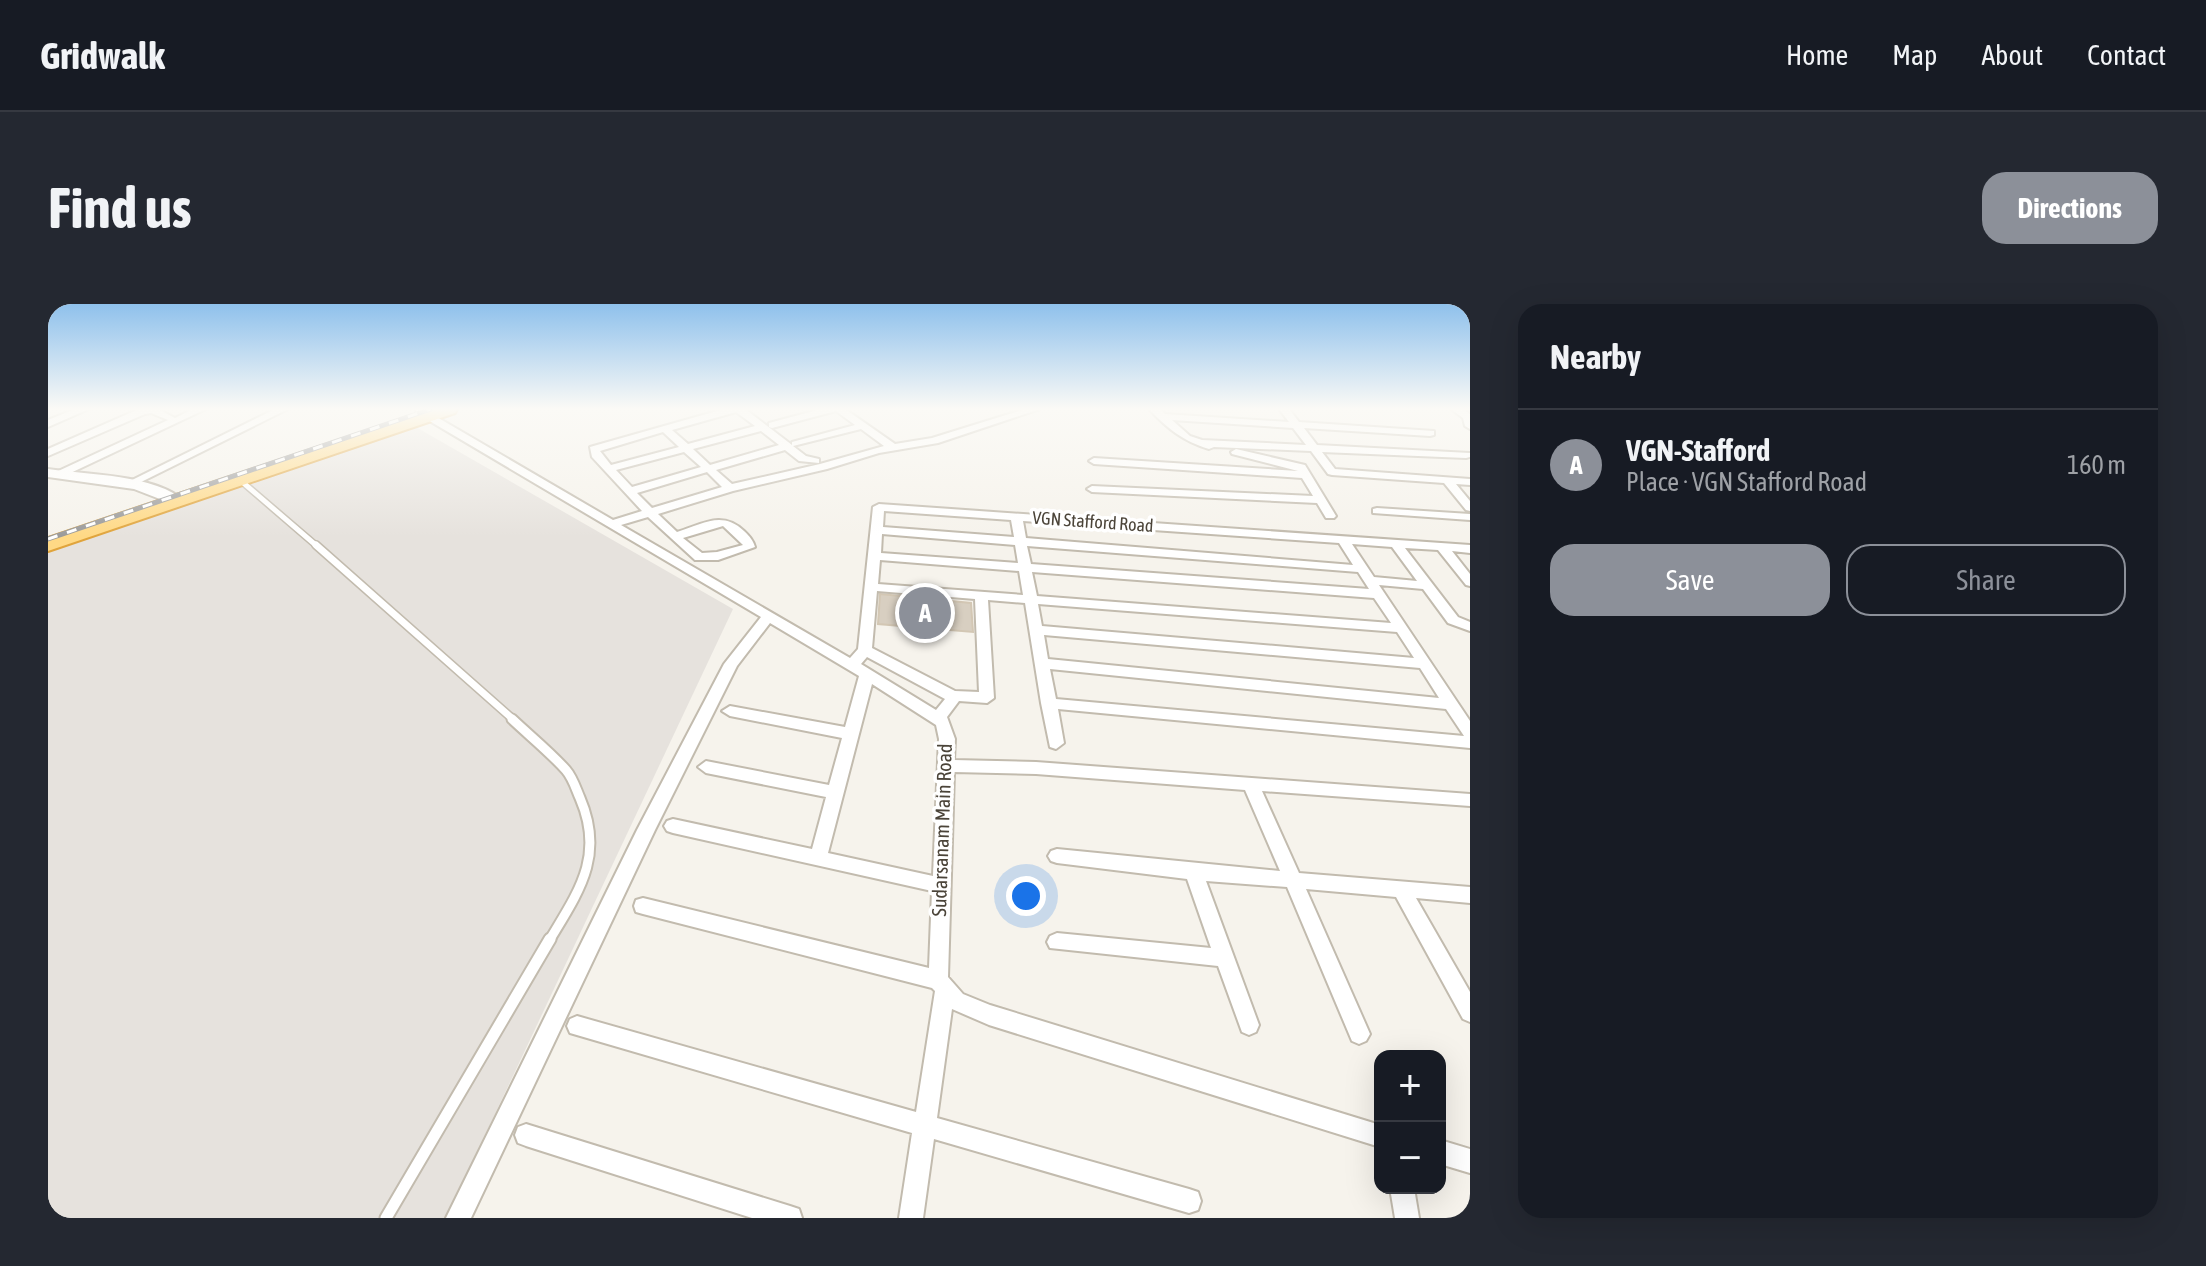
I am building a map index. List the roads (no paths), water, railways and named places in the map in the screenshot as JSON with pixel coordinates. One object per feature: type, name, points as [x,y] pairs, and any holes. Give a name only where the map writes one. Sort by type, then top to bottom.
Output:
[{"type":"highway","points":[[51,539],[305,452]]},
{"type":"highway","points":[[51,539],[163,499],[240,480],[317,452]]},
{"type":"street","points":[[57,470],[95,452]]},
{"type":"street","points":[[57,470],[100,452]]},
{"type":"street","points":[[129,484],[195,452]]},
{"type":"street","name":"Sudarsanam Main Road","points":[[490,452],[943,722],[947,739],[940,885],[942,984],[911,1218]]},
{"type":"street","points":[[593,452],[650,512],[676,536],[699,557],[718,556],[749,547],[749,543],[729,523],[722,522],[676,536]]},
{"type":"street","points":[[609,469],[673,452]]},
{"type":"street","points":[[690,452],[730,488]]},
{"type":"street","points":[[631,491],[767,452]]},
{"type":"street","points":[[797,452],[803,459],[819,464]]},
{"type":"street","points":[[611,524],[730,488],[872,452]]},
{"type":"street","points":[[1231,452],[1303,471],[1330,516]]},
{"type":"street","points":[[1317,452],[1332,472]]},
{"type":"street","points":[[1402,452],[1466,455]]},
{"type":"street","points":[[1094,461],[1470,482]]},
{"type":"street","points":[[57,470],[129,484],[163,499]]},
{"type":"street","points":[[1447,480],[1470,508]]},
{"type":"street","points":[[1092,489],[1320,500]]},
{"type":"street","name":"VGN Stafford Road","points":[[877,530],[879,507],[1470,549]]},
{"type":"street","points":[[1377,511],[1470,517]]},
{"type":"street","points":[[1016,516],[1056,743]]},
{"type":"street","points":[[818,858],[852,734],[865,650],[877,530],[1366,575],[1426,585]]},
{"type":"street","points":[[1343,540],[1451,704],[1465,718],[1470,733]]},
{"type":"street","points":[[1396,544],[1453,620],[1470,627]]},
{"type":"street","points":[[1442,547],[1470,582]]},
{"type":"street","points":[[875,556],[1378,594]]},
{"type":"street","points":[[871,587],[1401,628]]},
{"type":"street","points":[[865,650],[952,696],[987,698],[981,595]]},
{"type":"street","points":[[458,1218],[646,830],[731,664],[768,617]]},
{"type":"street","points":[[1036,630],[1424,664]]},
{"type":"street","points":[[1041,663],[1451,704]]},
{"type":"street","points":[[938,718],[953,699],[952,696]]},
{"type":"street","points":[[1048,703],[1470,742]]},
{"type":"street","points":[[730,711],[852,734]]},
{"type":"street","points":[[946,766],[1036,768],[1470,800]]},
{"type":"street","points":[[706,767],[836,793]]},
{"type":"street","points":[[1251,784],[1359,1034]]},
{"type":"street","points":[[673,826],[940,885]]},
{"type":"street","points":[[1057,856],[1194,872],[1470,895]]},
{"type":"street","points":[[1194,872],[1249,1025]]},
{"type":"street","points":[[1401,889],[1470,1012]]},
{"type":"street","points":[[643,906],[942,984],[956,1001],[989,1015],[1374,1134]]},
{"type":"street","points":[[1057,942],[1226,958]]},
{"type":"street","points":[[577,1026],[1189,1201]]},
{"type":"street","points":[[526,1135],[790,1218]]},
{"type":"street","points":[[1446,1154],[1470,1161]]},
{"type":"street","points":[[1403,1194],[1407,1218]]},
{"type":"lane","points":[[240,480],[467,676],[569,773],[590,821],[592,838],[588,864],[577,894],[386,1218]]},
{"type":"railway","points":[[48,539],[305,452]]},
{"type":"place","name":"VGN-Stafford","points":[[925,613]]}]
